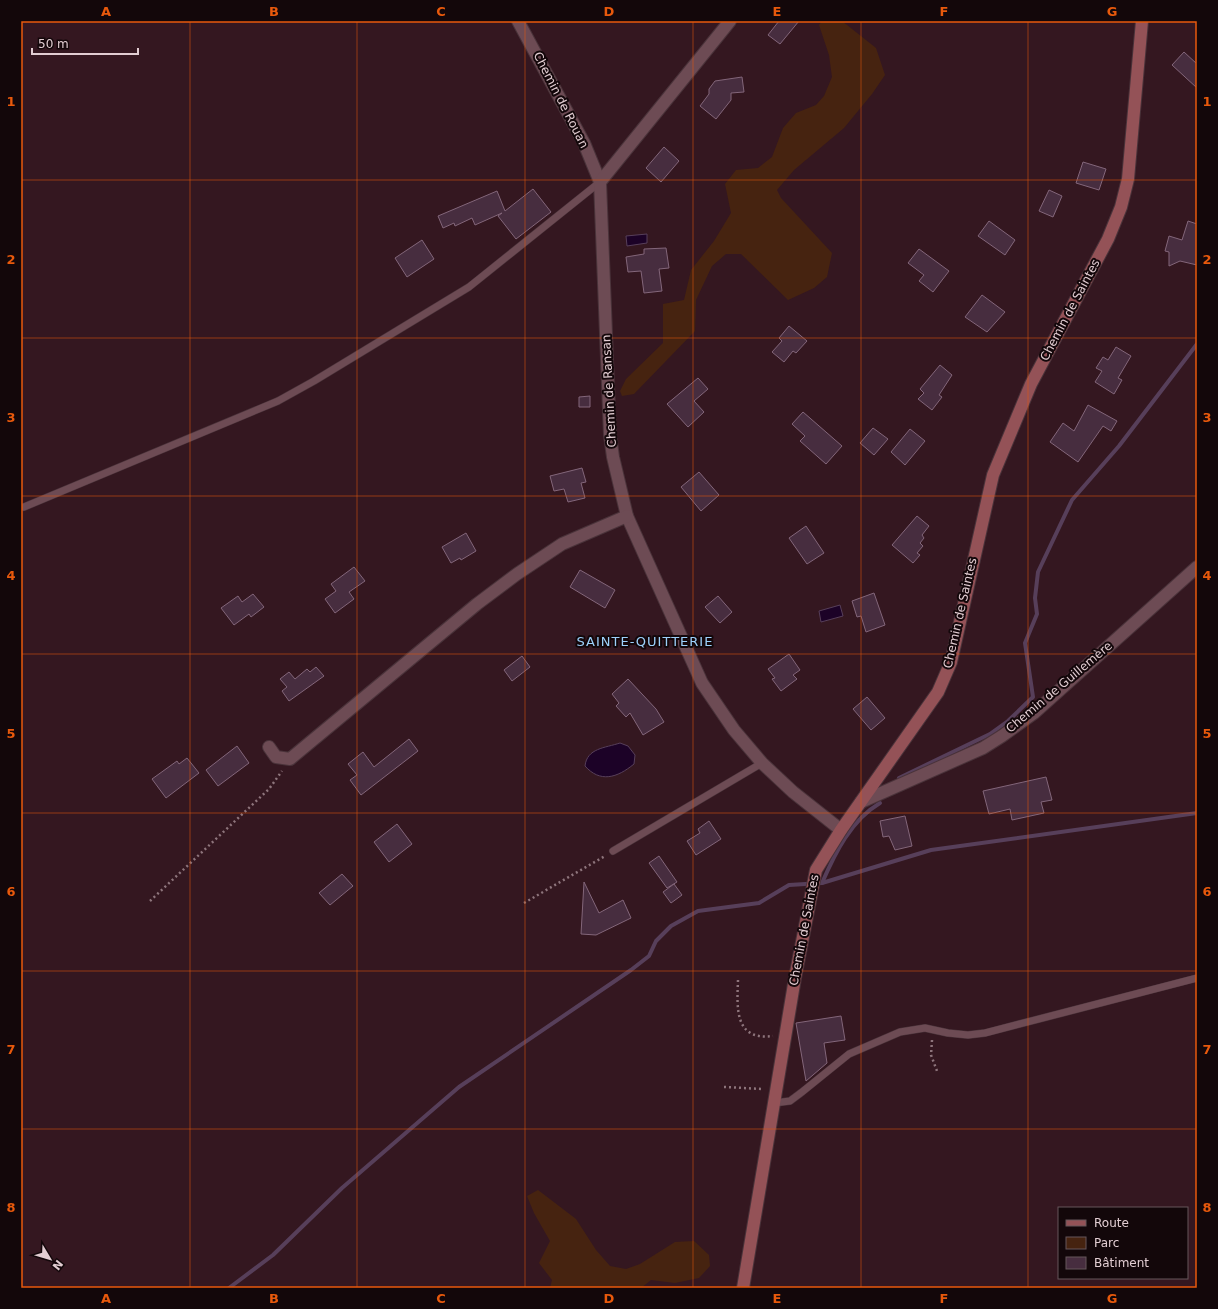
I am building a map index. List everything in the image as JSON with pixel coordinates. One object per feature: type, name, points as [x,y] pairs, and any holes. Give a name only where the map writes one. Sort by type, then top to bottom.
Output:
[{"type":"street","name":"Chemin de Rouan","points":[[518,21],[584,143],[600,182]]},
{"type":"street","points":[[600,182],[730,21]]},
{"type":"street","name":"Chemin de Saintes","points":[[743,1288],[809,897],[816,870],[841,830],[938,692],[951,662],[993,475],[1031,384],[1108,239],[1121,207],[1128,179],[1142,21]]},
{"type":"street","name":"Chemin de Ransan","points":[[600,182],[610,435],[613,457],[627,516],[702,683],[734,730],[762,763],[793,792],[841,830]]},
{"type":"street","points":[[269,747],[276,757],[290,759],[477,604],[516,574],[562,544],[627,516]]},
{"type":"street","name":"Chemin de Guillemère","points":[[861,802],[983,748],[1002,736],[1034,713],[1197,567]]},
{"type":"lane","points":[[24,507],[278,400],[314,380],[470,287],[600,182]]},
{"type":"lane","points":[[613,851],[762,763]]},
{"type":"lane","points":[[774,1104],[790,1101],[849,1054],[900,1032],[925,1028],[968,1035],[985,1033],[1197,978]]},
{"type":"path","points":[[150,902],[269,789],[284,768]]},
{"type":"path","points":[[524,903],[613,851]]},
{"type":"path","points":[[738,980],[737,1007],[739,1018],[745,1028],[760,1038],[786,1034]]},
{"type":"path","points":[[934,1030],[931,1055],[937,1071]]},
{"type":"path","points":[[724,1087],[776,1089]]},
{"type":"green space","points":[[822,21],[842,21],[876,48],[885,75],[872,94],[844,128],[794,170],[777,190],[781,198],[832,253],[827,277],[814,288],[788,300],[741,254],[726,254],[712,266],[696,300],[695,331],[634,394],[622,396],[620,391],[626,379],[663,343],[663,304],[684,300],[691,270],[714,241],[731,213],[725,184],[736,170],[758,168],[772,157],[783,128],[796,113],[816,105],[824,96],[832,77],[829,55],[819,25]]},
{"type":"green space","points":[[538,1190],[576,1219],[596,1250],[610,1266],[626,1269],[640,1264],[675,1242],[694,1241],[709,1255],[710,1266],[699,1278],[675,1283],[651,1280],[641,1288],[550,1288],[552,1280],[539,1263],[550,1241],[534,1213],[527,1196]]},
{"type":"shaded area","points":[[647,234],[647,243],[627,246],[626,236]]},
{"type":"shaded area","points":[[840,605],[843,616],[821,622],[819,611]]},
{"type":"shaded area","points":[[620,743],[628,746],[635,755],[634,764],[628,769],[609,777],[603,777],[597,775],[585,766],[586,760],[593,752]]},
{"type":"building","points":[[779,21],[799,21],[780,44],[768,35]]},
{"type":"building","points":[[1184,52],[1197,64],[1197,88],[1172,65]]},
{"type":"building","points":[[742,77],[744,92],[731,93],[731,100],[716,119],[700,106],[709,94],[709,89],[715,81]]},
{"type":"building","points":[[664,147],[679,161],[661,182],[646,168]]},
{"type":"building","points":[[1083,162],[1106,169],[1099,190],[1076,183]]},
{"type":"building","points":[[533,189],[551,212],[516,239],[498,216],[502,213],[475,225],[472,218],[455,226],[454,223],[443,228],[438,216],[497,191],[505,211]]},
{"type":"building","points":[[1049,190],[1062,196],[1053,217],[1039,211]]},
{"type":"building","points":[[989,221],[1015,240],[1005,255],[978,236]]},
{"type":"building","points":[[1188,221],[1197,224],[1197,265],[1180,261],[1169,266],[1169,252],[1165,251],[1169,236],[1182,240]]},
{"type":"building","points":[[422,240],[434,259],[407,277],[395,258]]},
{"type":"building","points":[[666,248],[669,268],[659,269],[662,291],[644,293],[641,271],[628,272],[626,257],[644,254],[644,249]]},
{"type":"building","points":[[919,249],[949,271],[933,292],[919,281],[924,275],[908,263]]},
{"type":"building","points":[[982,295],[1005,312],[987,332],[965,317]]},
{"type":"building","points":[[789,326],[807,341],[796,353],[793,351],[784,362],[772,352],[782,341],[779,338]]},
{"type":"building","points":[[1116,347],[1131,356],[1118,378],[1122,380],[1114,394],[1095,382],[1102,371],[1096,368],[1103,357],[1108,360]]},
{"type":"building","points":[[940,365],[952,375],[939,395],[942,397],[932,410],[918,399],[924,393],[920,389]]},
{"type":"building","points":[[698,378],[708,389],[694,401],[704,412],[688,427],[667,404]]},
{"type":"building","points":[[590,396],[590,407],[579,407],[579,397]]},
{"type":"building","points":[[1088,405],[1117,421],[1111,431],[1103,426],[1078,462],[1050,442],[1063,423],[1074,431]]},
{"type":"building","points":[[803,412],[842,446],[826,464],[800,441],[805,436],[792,424]]},
{"type":"building","points":[[873,428],[888,439],[874,455],[860,443]]},
{"type":"building","points":[[910,429],[925,441],[905,465],[891,452]]},
{"type":"building","points":[[582,468],[586,482],[581,483],[585,498],[568,502],[564,489],[554,491],[550,476]]},
{"type":"building","points":[[699,472],[719,495],[701,511],[681,487]]},
{"type":"building","points":[[917,516],[929,526],[922,535],[924,538],[920,543],[923,546],[917,553],[920,555],[913,563],[892,545]]},
{"type":"building","points":[[806,526],[824,553],[807,564],[789,538]]},
{"type":"building","points":[[466,533],[476,551],[461,560],[460,558],[451,563],[442,547]]},
{"type":"building","points":[[354,567],[365,581],[349,592],[354,599],[335,613],[325,599],[336,591],[331,584]]},
{"type":"building","points":[[580,570],[615,590],[605,608],[570,587]]},
{"type":"building","points":[[874,593],[885,625],[866,632],[861,616],[857,617],[852,601]]},
{"type":"building","points":[[253,594],[264,607],[251,617],[249,614],[234,625],[221,608],[238,596],[242,602]]},
{"type":"building","points":[[718,596],[732,612],[720,623],[705,607]]},
{"type":"building","points":[[789,654],[800,670],[793,675],[797,679],[781,691],[772,679],[775,678],[768,669]]},
{"type":"building","points":[[522,656],[530,667],[512,681],[504,670]]},
{"type":"building","points":[[316,667],[324,676],[289,701],[282,691],[287,687],[280,679],[289,672],[295,679],[307,669],[310,672]]},
{"type":"building","points":[[628,679],[656,709],[664,722],[643,735],[630,713],[626,717],[616,706],[619,703],[612,694]]},
{"type":"building","points":[[867,697],[885,718],[871,730],[853,709]]},
{"type":"building","points":[[409,739],[418,751],[361,795],[350,780],[357,775],[348,764],[363,752],[374,767]]},
{"type":"building","points":[[237,746],[249,763],[218,786],[206,770]]},
{"type":"building","points":[[187,758],[199,773],[166,798],[152,779],[177,761],[179,764]]},
{"type":"building","points":[[1046,777],[1052,800],[1041,802],[1044,813],[1012,820],[1010,809],[989,814],[983,791]]},
{"type":"building","points":[[905,816],[912,846],[895,850],[889,836],[883,837],[880,821]]},
{"type":"building","points":[[709,821],[721,839],[696,855],[687,841],[700,833],[698,829]]},
{"type":"building","points":[[397,824],[412,844],[389,862],[374,842]]},
{"type":"building","points":[[659,856],[677,882],[667,888],[649,863]]},
{"type":"building","points":[[342,874],[353,886],[330,905],[319,893]]},
{"type":"building","points":[[584,882],[599,913],[623,900],[631,918],[596,935],[581,934]]},
{"type":"building","points":[[674,884],[682,895],[671,903],[663,892]]},
{"type":"building","points":[[841,1016],[845,1040],[824,1043],[827,1063],[806,1081],[796,1023]]},
{"type":"waterway","points":[[899,778],[990,734],[1008,721],[1033,697],[1025,643],[1037,614],[1035,598],[1038,572],[1072,500],[1119,446],[1197,344]]},
{"type":"waterway","points":[[822,883],[832,860],[852,828],[861,818],[880,803]]},
{"type":"waterway","points":[[229,1288],[273,1255],[342,1188],[459,1087],[631,970],[649,956],[656,941],[671,926],[698,911],[759,903],[789,885],[822,883],[931,850],[1197,813]]},
{"type":"district","name":"SAINTE-QUITTERIE","points":[[645,641]]}]
